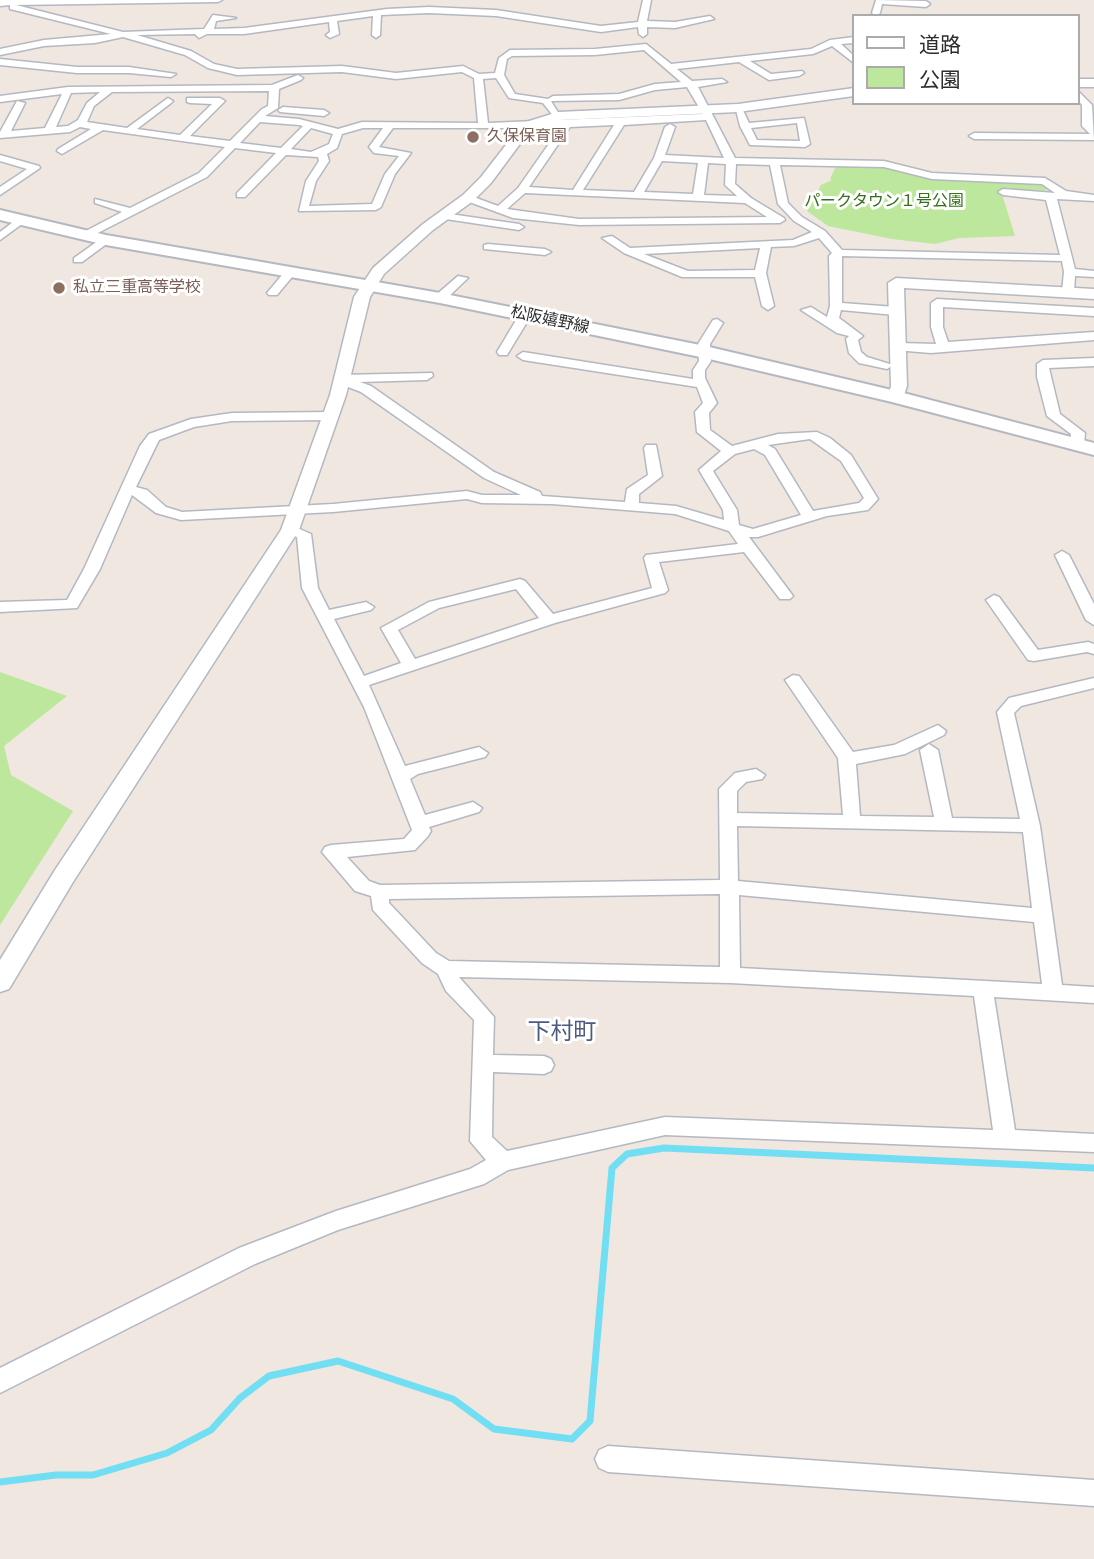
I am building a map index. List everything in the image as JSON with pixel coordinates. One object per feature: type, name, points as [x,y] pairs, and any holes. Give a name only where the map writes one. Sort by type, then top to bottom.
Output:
[{"type":"main road","name":"松阪嬉野線","points":[[0,215],[106,240],[440,298],[705,352],[896,397],[1085,447]]},
{"type":"street","points":[[0,13],[12,5],[30,1],[218,0]]},
{"type":"street","points":[[646,47],[642,24],[647,0]]},
{"type":"street","points":[[122,11],[128,1]]},
{"type":"street","points":[[876,13],[879,1],[927,2]]},
{"type":"street","points":[[0,3],[124,34],[180,51],[211,66],[237,72],[265,74],[298,68],[396,76],[463,69],[478,77],[499,75]]},
{"type":"street","points":[[0,52],[124,34],[244,31],[431,5],[601,29],[642,24],[675,25],[710,19]]},
{"type":"street","points":[[431,5],[441,22]]},
{"type":"street","points":[[376,35],[377,14]]},
{"type":"street","points":[[505,25],[516,15]]},
{"type":"street","points":[[180,51],[206,31],[213,18],[232,18]]},
{"type":"street","points":[[330,35],[335,34],[333,20]]},
{"type":"street","points":[[109,30],[115,21]]},
{"type":"street","points":[[671,66],[813,51],[833,42],[852,40]]},
{"type":"street","points":[[833,42],[852,58]]},
{"type":"street","points":[[780,220],[747,200],[730,185],[731,161],[708,113],[690,84],[646,47],[595,52],[510,54],[503,58],[499,75],[512,96],[621,122],[708,113],[852,92]]},
{"type":"street","points":[[129,69],[135,58]]},
{"type":"street","points":[[742,60],[769,76],[799,73]]},
{"type":"street","points":[[0,62],[32,79],[68,90],[107,92],[274,88],[316,69]]},
{"type":"street","points":[[0,99],[32,79],[77,70],[129,69],[171,74]]},
{"type":"street","points":[[478,77],[477,105],[483,126]]},
{"type":"street","points":[[0,982],[64,876],[290,530],[300,510],[331,416],[362,297],[378,271],[468,198],[486,180],[527,127],[555,107],[619,97],[655,87],[722,82]]},
{"type":"street","points":[[86,235],[203,175],[272,108],[274,88]]},
{"type":"street","points":[[49,131],[68,90]]},
{"type":"street","points":[[107,92],[133,102]]},
{"type":"street","points":[[2,135],[70,129],[78,124],[90,105],[107,92]]},
{"type":"street","points":[[1080,96],[1091,113],[1087,126],[1094,135]]},
{"type":"street","points":[[144,101],[219,101],[183,137]]},
{"type":"street","points":[[131,129],[168,101]]},
{"type":"street","points":[[2,135],[20,103]]},
{"type":"street","points":[[555,107],[708,113]]},
{"type":"street","points":[[545,252],[486,252],[499,217],[522,190],[555,107]]},
{"type":"street","points":[[272,108],[324,113]]},
{"type":"street","points":[[738,108],[745,126],[754,143],[805,144],[801,120],[745,126]]},
{"type":"street","points":[[260,118],[338,132],[362,125],[527,127]]},
{"type":"street","points":[[576,193],[621,122]]},
{"type":"street","points":[[78,124],[282,151],[322,153],[333,146],[338,132]]},
{"type":"street","points":[[241,195],[309,125]]},
{"type":"street","points":[[322,153],[324,161],[311,181],[303,209],[376,207],[390,174],[406,153],[378,151],[374,147],[390,126]]},
{"type":"street","points":[[62,151],[101,127]]},
{"type":"street","points":[[637,195],[659,158],[670,127]]},
{"type":"street","points":[[974,136],[1094,135]]},
{"type":"street","points":[[0,158],[35,168],[0,192]]},
{"type":"street","points":[[659,158],[884,164],[932,176],[1045,181],[1063,194]]},
{"type":"street","points":[[698,198],[704,159]]},
{"type":"street","points":[[774,160],[783,204],[798,219],[821,233],[839,253],[1065,258]]},
{"type":"street","points":[[1003,192],[1051,197],[1063,194],[1090,198],[1086,186],[1094,186]]},
{"type":"street","points":[[522,190],[747,200]]},
{"type":"street","points":[[1051,197],[1070,272],[1068,292]]},
{"type":"street","points":[[468,198],[519,226]]},
{"type":"street","points":[[99,201],[130,211]]},
{"type":"street","points":[[443,216],[579,222],[798,219]]},
{"type":"street","points":[[0,237],[21,221]]},
{"type":"street","points":[[628,251],[766,246],[794,243],[821,233]]},
{"type":"street","points":[[608,238],[628,251],[686,275],[760,273]]},
{"type":"street","points":[[78,260],[106,240]]},
{"type":"street","points":[[766,246],[760,273],[768,306]]},
{"type":"street","points":[[839,253],[835,257],[836,306],[833,319],[857,336],[852,339]]},
{"type":"street","points":[[273,293],[291,271]]},
{"type":"street","points":[[1070,272],[1094,274]]},
{"type":"street","points":[[440,298],[462,278]]},
{"type":"street","points":[[896,397],[899,347],[895,311],[896,283],[1094,294]]},
{"type":"street","points":[[943,346],[937,327],[937,303],[1094,312]]},
{"type":"street","points":[[836,306],[895,311]]},
{"type":"street","points":[[807,310],[852,339],[855,353],[863,360],[887,365]]},
{"type":"street","points":[[503,352],[521,322],[519,313]]},
{"type":"street","points":[[718,323],[704,344],[705,360],[699,370],[710,403],[702,411],[701,422],[704,432],[730,451]]},
{"type":"street","points":[[899,347],[931,349],[1094,336]]},
{"type":"street","points":[[523,356],[702,384]]},
{"type":"street","points":[[1085,447],[1078,433],[1054,416],[1043,377],[1043,364],[1094,362]]},
{"type":"street","points":[[340,379],[427,376]]},
{"type":"street","points":[[340,379],[366,389],[489,475],[518,490],[552,500]]},
{"type":"street","points":[[0,607],[72,605],[147,446],[154,437],[169,430],[232,417],[331,416]]},
{"type":"street","points":[[129,489],[142,493],[161,510],[181,516],[300,510],[467,495],[482,499],[552,500],[676,510],[732,525],[753,534],[810,517],[863,507],[871,499],[846,458],[825,441],[812,435],[778,438],[730,451],[706,470],[730,510],[732,525],[785,596]]},
{"type":"street","points":[[758,444],[769,452],[810,517]]},
{"type":"street","points":[[632,506],[632,492],[654,476],[651,448]]},
{"type":"street","points":[[290,530],[304,534],[310,588],[372,707],[422,831],[408,845],[331,852],[362,886],[380,892],[729,887],[1044,916]]},
{"type":"street","points":[[359,683],[549,620],[660,590],[651,558],[748,547]]},
{"type":"street","points":[[1062,555],[1088,596],[1094,620]]},
{"type":"street","points":[[411,666],[389,628],[435,605],[520,584],[549,620]]},
{"type":"street","points":[[994,600],[1034,656],[1087,647],[1094,649]]},
{"type":"street","points":[[324,616],[366,607]]},
{"type":"street","points":[[793,680],[847,757],[852,822]]},
{"type":"street","points":[[1053,990],[1031,826],[1005,712],[1015,702],[1094,682]]},
{"type":"street","points":[[847,757],[859,758],[900,750],[938,731]]},
{"type":"street","points":[[929,750],[944,824]]},
{"type":"street","points":[[401,776],[414,769],[479,753]]},
{"type":"street","points":[[730,975],[728,789],[741,777],[756,775]]},
{"type":"street","points":[[419,822],[473,808]]},
{"type":"street","points":[[727,819],[1031,826]]},
{"type":"street","points":[[380,892],[380,905],[429,958],[445,969],[453,985],[484,1017],[481,1141],[503,1161]]},
{"type":"street","points":[[445,969],[730,975],[983,989],[1053,990],[1094,995]]},
{"type":"street","points":[[983,989],[1005,1138]]},
{"type":"street","points":[[483,1063],[544,1066]]},
{"type":"street","points":[[0,1381],[247,1256],[336,1221],[476,1177],[503,1161],[665,1126],[1094,1143]]},
{"type":"street","points":[[608,1459],[1094,1493]]},
{"type":"green space","name":"パークタウン１号公園","points":[[831,163],[883,166],[925,177],[1042,183],[1055,190],[1001,191],[1015,236],[959,238],[935,244],[892,239],[828,226],[807,211],[821,185],[832,180],[830,179],[836,166]]},
{"type":"green space","points":[[0,672],[67,696],[4,746],[11,775],[73,811],[0,925]]},
{"type":"waterway","points":[[0,1482],[56,1475],[93,1475],[167,1453],[211,1430],[240,1398],[269,1376],[338,1361],[453,1399],[494,1429],[572,1439],[590,1421],[612,1168],[627,1154],[664,1148],[1094,1168]]},
{"type":"place","name":"久保保育園","points":[[473,137]]},
{"type":"place","name":"私立三重高等学校","points":[[59,288]]},
{"type":"district","name":"下村町","points":[[562,1033]]}]
